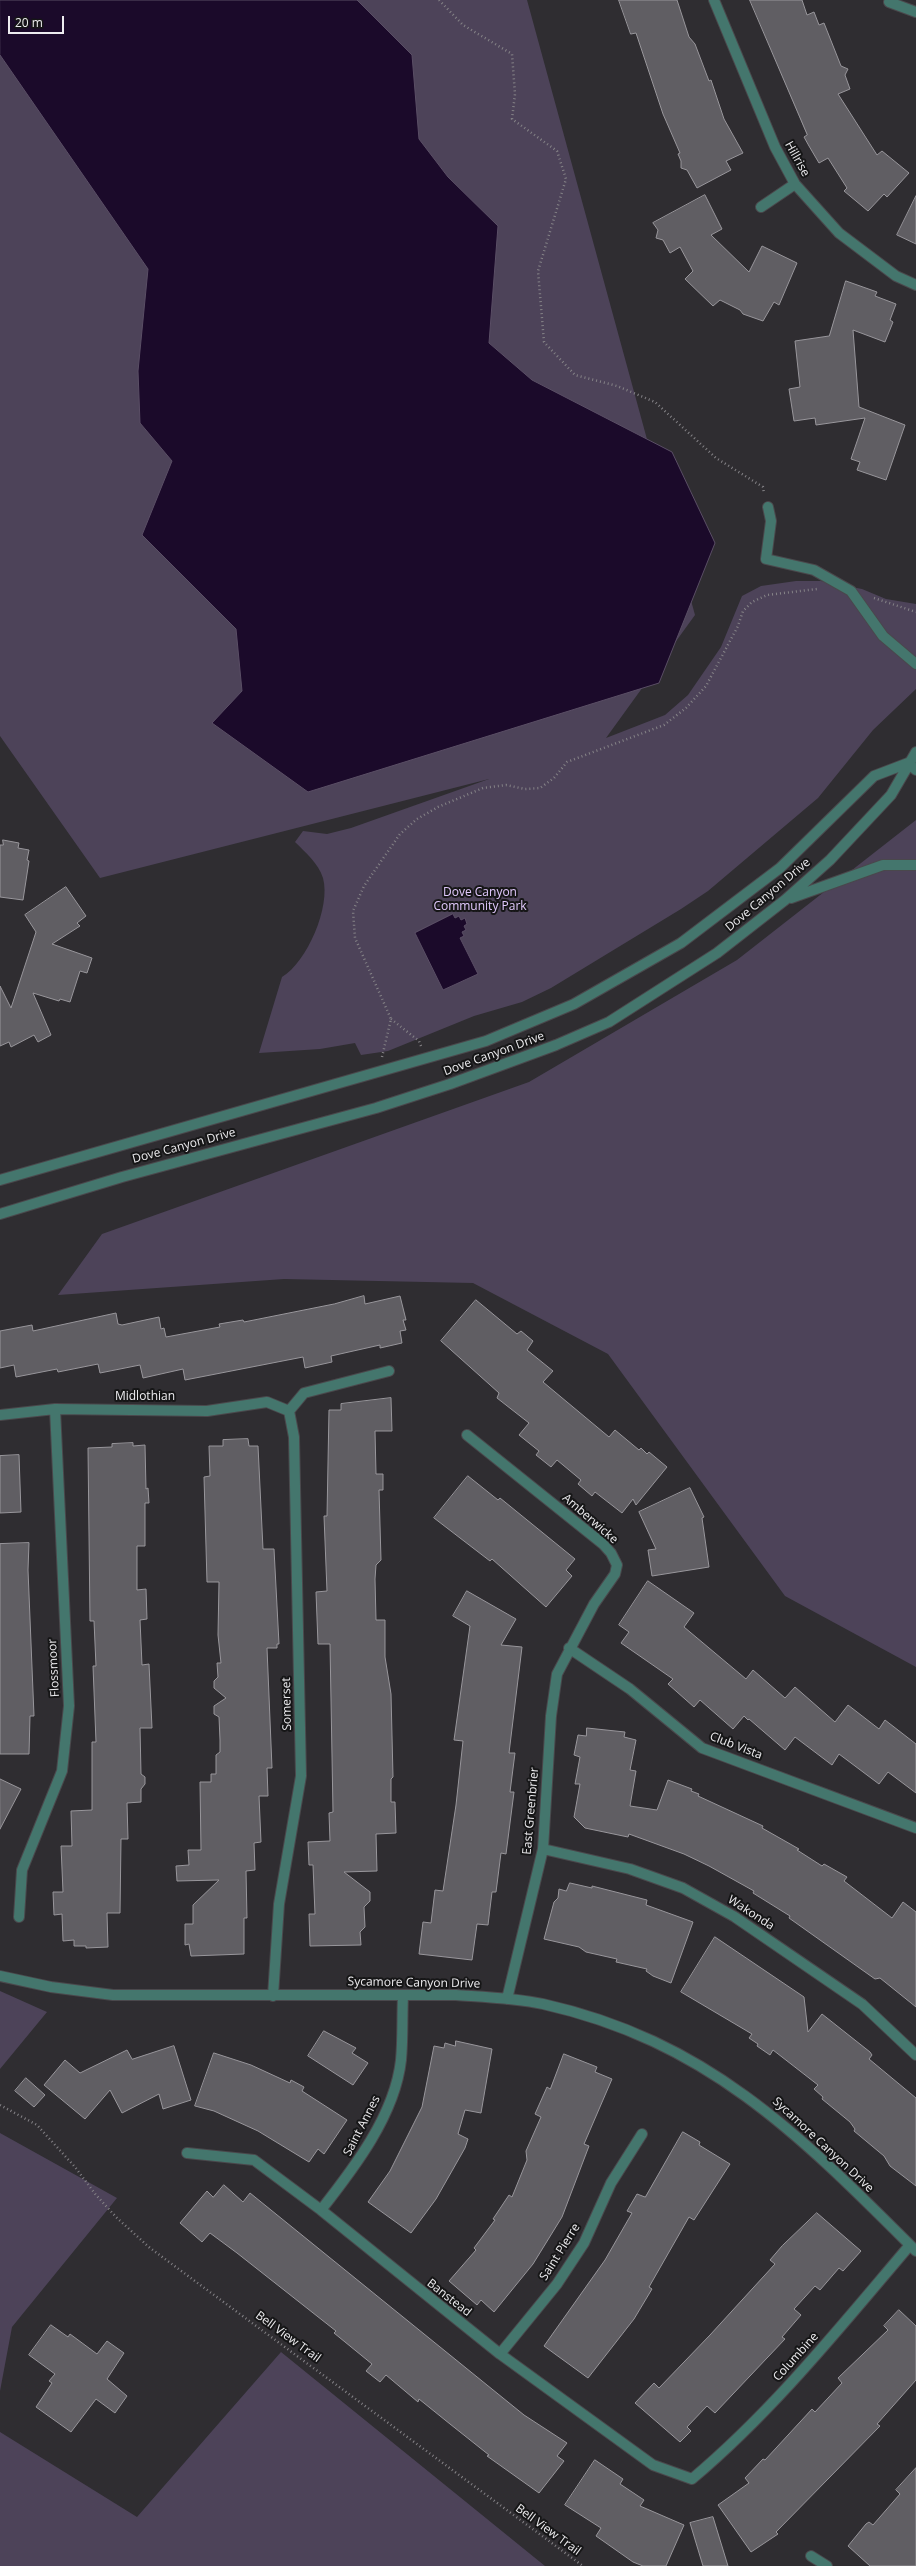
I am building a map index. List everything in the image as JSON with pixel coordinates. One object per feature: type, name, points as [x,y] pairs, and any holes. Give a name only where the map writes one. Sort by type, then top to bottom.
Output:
[{"type":"street","name":"Hillrise","points":[[714,0],[775,147],[795,184],[839,234],[896,276],[916,285]]},
{"type":"street","points":[[888,2],[916,12]]},
{"type":"street","points":[[761,207],[795,184]]},
{"type":"street","points":[[768,507],[771,521],[766,560],[814,570],[851,591],[883,636],[916,664]]},
{"type":"street","name":"Dove Canyon Drive","points":[[0,1214],[122,1177],[376,1108],[450,1084],[556,1045],[609,1022],[717,954],[785,900],[830,860],[891,795],[912,766],[916,752]]},
{"type":"street","name":"Dove Canyon Drive","points":[[0,1180],[486,1041],[574,1004],[681,943],[780,868],[874,776],[912,766]]},
{"type":"street","points":[[785,900],[883,865],[916,865]]},
{"type":"street","points":[[289,1411],[304,1393],[389,1371]]},
{"type":"street","name":"Midlothian","points":[[0,1416],[55,1409],[207,1411],[266,1402],[289,1411]]},
{"type":"street","name":"Flossmoor","points":[[19,1917],[22,1870],[62,1771],[69,1706],[55,1409]]},
{"type":"street","name":"Somerset","points":[[273,1996],[279,1904],[301,1776],[294,1437],[289,1411]]},
{"type":"street","name":"Amberwicke","points":[[467,1435],[603,1544],[611,1553],[617,1565],[614,1574],[594,1604],[569,1648]]},
{"type":"street","name":"Club Vista","points":[[569,1648],[630,1689],[702,1748],[916,1828]]},
{"type":"street","name":"East Greenbrier","points":[[507,1999],[543,1849],[551,1716],[557,1674],[569,1648]]},
{"type":"street","name":"Wakonda","points":[[543,1849],[630,1869],[683,1888],[735,1917],[862,2004],[916,2055]]},
{"type":"street","name":"Sycamore Canyon Drive","points":[[0,1976],[51,1987],[113,1995],[456,1995],[507,1999],[543,2004],[622,2027],[678,2052],[707,2069],[778,2120],[913,2248]]},
{"type":"street","name":"Saint Annes","points":[[321,2210],[360,2160],[388,2107],[401,2061],[403,1995]]},
{"type":"street","name":"Saint Pierre","points":[[500,2354],[557,2284],[584,2243],[611,2183],[642,2134]]},
{"type":"street","name":"Banstead","points":[[187,2153],[254,2160],[321,2210],[500,2354],[653,2465],[692,2479]]},
{"type":"street","name":"Columbine","points":[[692,2479],[726,2451],[808,2365],[913,2248]]},
{"type":"street","points":[[811,2556],[827,2566]]},
{"type":"path","points":[[439,0],[463,25],[512,54],[515,94],[512,119],[557,151],[566,179],[538,271],[544,342],[575,375],[617,386],[655,402],[716,458],[763,487],[768,507]]},
{"type":"path","points":[[426,1058],[419,1041],[391,1018],[355,938],[353,911],[364,886],[400,834],[417,819],[483,788],[506,785],[525,789],[540,788],[554,778],[567,762],[664,725],[686,708],[706,686],[738,626],[743,611],[752,602],[767,595],[824,588],[847,589]]},
{"type":"path","points":[[871,596],[916,612]]},
{"type":"path","points":[[376,1072],[385,1046],[391,1018]]},
{"type":"path","name":"Bell View Trail","points":[[0,2105],[37,2125],[75,2167],[96,2195],[117,2218],[150,2248],[583,2566]]},
{"type":"green space","name":"Dove Canyon Community Park","points":[[0,0],[527,0],[695,615],[606,738],[665,715],[688,695],[721,647],[742,596],[761,586],[796,581],[821,581],[862,589],[886,599],[916,604],[916,689],[873,730],[818,798],[708,891],[551,988],[522,1002],[474,1016],[388,1051],[361,1055],[355,1043],[320,1049],[259,1053],[282,977],[291,970],[308,947],[315,933],[323,904],[325,890],[321,873],[311,858],[295,842],[303,831],[327,834],[351,828],[489,779],[100,878],[0,736]]},
{"type":"green space","points":[[916,820],[916,1667],[785,1596],[608,1354],[473,1283],[284,1279],[58,1295],[102,1234],[529,1082],[737,960]]},
{"type":"green space","points":[[0,1991],[47,2012],[0,2069]]},
{"type":"green space","points":[[0,2133],[117,2198],[12,2327],[0,2391]]},
{"type":"green space","points":[[281,2352],[545,2566],[0,2566],[0,2432],[137,2517]]},
{"type":"shaded area","points":[[0,0],[357,0],[412,55],[419,139],[448,177],[498,226],[489,343],[532,380],[672,452],[715,543],[659,683],[308,792],[212,723],[242,691],[236,629],[142,535],[172,461],[140,423],[138,371],[148,269],[0,55]]},
{"type":"shaded area","points":[[453,914],[455,918],[459,916],[461,920],[465,918],[467,924],[464,926],[466,930],[462,932],[464,936],[460,938],[478,974],[443,990],[415,933]]},
{"type":"building","points":[[619,0],[677,0],[689,37],[695,44],[709,81],[711,80],[724,119],[743,153],[726,161],[731,170],[697,188],[687,170],[681,168],[681,161],[678,154],[680,153],[663,114],[636,33],[631,34]]},
{"type":"building","points":[[750,0],[802,0],[807,15],[814,12],[819,25],[824,23],[841,66],[848,69],[845,75],[850,89],[838,94],[877,155],[882,151],[909,173],[887,197],[884,194],[868,211],[844,191],[847,188],[828,158],[819,163],[809,146],[804,137],[807,135]]},
{"type":"building","points":[[705,195],[722,229],[711,235],[749,272],[762,246],[797,263],[779,305],[774,302],[763,321],[743,314],[740,310],[720,300],[713,306],[685,279],[693,271],[680,247],[670,253],[663,240],[656,238],[658,230],[653,223]]},
{"type":"building","points":[[916,196],[916,244],[897,235]]},
{"type":"building","points":[[846,281],[877,292],[875,296],[896,304],[890,320],[893,322],[885,342],[853,330],[859,407],[905,425],[886,480],[857,470],[860,462],[851,459],[865,418],[816,425],[815,418],[794,421],[789,389],[800,387],[795,341],[829,336]]},
{"type":"building","points":[[3,840],[19,843],[18,848],[29,850],[27,860],[29,861],[23,900],[0,897],[0,845],[3,845]]},
{"type":"building","points":[[66,887],[86,916],[77,923],[80,926],[52,944],[92,958],[87,973],[80,971],[70,1002],[60,999],[59,1001],[33,993],[51,1035],[38,1042],[34,1035],[11,1047],[9,1042],[0,1046],[0,986],[11,1008],[36,932],[25,915]]},
{"type":"building","points":[[364,1296],[365,1304],[400,1296],[406,1320],[403,1320],[406,1330],[400,1331],[402,1343],[380,1348],[380,1345],[331,1356],[332,1362],[305,1368],[303,1357],[185,1380],[183,1369],[143,1378],[140,1365],[100,1373],[98,1364],[58,1372],[57,1369],[16,1377],[14,1365],[0,1368],[0,1331],[32,1325],[33,1331],[116,1313],[118,1324],[122,1325],[159,1317],[161,1329],[164,1328],[166,1337],[220,1327],[219,1324],[243,1320],[244,1322],[334,1304]]},
{"type":"building","points":[[476,1300],[517,1334],[521,1331],[533,1341],[527,1350],[553,1371],[543,1382],[609,1437],[615,1430],[639,1450],[641,1448],[647,1454],[649,1452],[667,1467],[636,1505],[633,1499],[622,1513],[595,1492],[592,1496],[578,1484],[581,1480],[557,1460],[551,1467],[536,1455],[539,1451],[519,1435],[529,1423],[497,1398],[499,1393],[441,1341]]},
{"type":"building","points":[[391,1398],[392,1431],[375,1431],[376,1474],[383,1474],[383,1490],[379,1490],[381,1560],[376,1565],[375,1579],[376,1620],[385,1620],[385,1657],[391,1694],[393,1777],[391,1779],[391,1802],[395,1802],[396,1833],[376,1834],[377,1871],[344,1872],[370,1892],[370,1901],[364,1907],[365,1927],[360,1932],[361,1945],[310,1946],[309,1914],[315,1914],[313,1865],[309,1865],[308,1842],[330,1841],[329,1813],[333,1812],[330,1644],[318,1644],[316,1592],[327,1591],[324,1516],[327,1516],[329,1410],[341,1410],[341,1404]]},
{"type":"building","points":[[248,1439],[249,1446],[258,1446],[263,1549],[274,1549],[279,1644],[277,1644],[277,1648],[267,1648],[272,1768],[267,1768],[268,1796],[259,1796],[261,1842],[254,1843],[255,1870],[246,1871],[247,1918],[244,1918],[244,1954],[191,1956],[189,1944],[185,1945],[185,1924],[193,1924],[193,1905],[219,1880],[177,1881],[176,1866],[189,1865],[188,1850],[201,1850],[200,1782],[211,1782],[211,1774],[216,1774],[216,1755],[220,1752],[220,1740],[219,1717],[214,1714],[214,1706],[226,1698],[214,1688],[214,1681],[218,1677],[217,1663],[221,1663],[218,1635],[219,1582],[207,1582],[204,1477],[210,1476],[209,1446],[223,1446],[223,1440]]},
{"type":"building","points":[[133,1443],[133,1446],[145,1445],[146,1489],[148,1488],[149,1503],[145,1503],[145,1546],[137,1546],[137,1590],[146,1589],[147,1619],[140,1620],[142,1665],[149,1664],[152,1728],[140,1728],[141,1774],[145,1777],[145,1784],[141,1789],[141,1802],[127,1803],[128,1839],[121,1839],[120,1913],[107,1913],[108,1947],[86,1948],[86,1946],[74,1946],[74,1940],[63,1941],[62,1914],[54,1915],[53,1892],[63,1892],[61,1846],[72,1846],[71,1811],[92,1810],[92,1742],[96,1742],[93,1666],[96,1666],[94,1621],[90,1621],[88,1448],[112,1447],[112,1444]]},
{"type":"building","points":[[19,1455],[21,1512],[0,1513],[0,1456]]},
{"type":"building","points":[[468,1476],[498,1500],[500,1498],[575,1559],[566,1570],[572,1576],[546,1607],[492,1559],[490,1561],[434,1518]]},
{"type":"building","points":[[690,1488],[704,1517],[702,1518],[709,1567],[652,1576],[648,1550],[656,1549],[639,1512]]},
{"type":"building","points":[[29,1543],[28,1570],[34,1716],[30,1716],[29,1754],[0,1754],[0,1544]]},
{"type":"building","points":[[648,1581],[694,1613],[684,1627],[746,1679],[753,1670],[785,1698],[795,1687],[835,1722],[848,1705],[879,1729],[885,1720],[916,1744],[916,1793],[888,1772],[879,1784],[839,1754],[832,1765],[795,1737],[785,1750],[744,1716],[733,1729],[700,1700],[694,1707],[668,1684],[673,1679],[621,1643],[629,1632],[619,1625]]},
{"type":"building","points":[[467,1591],[516,1619],[501,1645],[522,1647],[509,1753],[515,1753],[510,1792],[514,1792],[506,1854],[501,1853],[496,1892],[492,1892],[488,1925],[477,1924],[472,1960],[419,1954],[423,1922],[431,1923],[435,1890],[443,1891],[456,1805],[463,1741],[454,1740],[470,1626],[453,1616]]},
{"type":"building","points":[[587,1728],[625,1732],[624,1737],[636,1740],[630,1770],[636,1771],[630,1806],[657,1810],[668,1780],[692,1789],[691,1791],[699,1794],[698,1796],[763,1826],[762,1828],[799,1849],[797,1850],[822,1866],[824,1864],[847,1877],[844,1881],[892,1918],[903,1902],[916,1912],[916,2007],[880,1978],[875,1979],[789,1918],[790,1916],[753,1893],[754,1891],[709,1866],[684,1854],[629,1834],[628,1837],[585,1828],[574,1817],[580,1784],[575,1784],[580,1757],[574,1755],[578,1735],[586,1736]]},
{"type":"building","points":[[0,1779],[21,1789],[0,1829]]},
{"type":"building","points":[[570,1883],[592,1888],[592,1886],[647,1900],[646,1905],[693,1922],[671,1983],[653,1976],[646,1971],[647,1969],[616,1962],[617,1959],[586,1952],[579,1947],[544,1939],[554,1902],[558,1898],[559,1889],[566,1891]]},
{"type":"building","points":[[715,1937],[804,1997],[808,2032],[822,2014],[870,2052],[872,2055],[869,2059],[916,2098],[916,2186],[890,2166],[884,2156],[854,2131],[855,2129],[850,2122],[822,2099],[823,2097],[814,2089],[818,2085],[773,2050],[770,2055],[757,2046],[758,2044],[749,2038],[752,2034],[681,1992]]},
{"type":"building","points":[[324,2031],[356,2048],[352,2053],[368,2063],[353,2085],[308,2056]]},
{"type":"building","points":[[456,2041],[492,2049],[481,2113],[465,2110],[458,2134],[468,2139],[465,2148],[436,2199],[411,2233],[368,2202],[390,2171],[422,2107],[434,2046],[444,2048],[445,2043],[455,2046]]},
{"type":"building","points":[[174,2046],[191,2100],[163,2109],[159,2094],[122,2113],[110,2090],[85,2119],[44,2085],[65,2060],[80,2073],[127,2050],[132,2059]]},
{"type":"building","points":[[214,2053],[251,2065],[290,2083],[291,2080],[304,2087],[302,2091],[347,2120],[324,2154],[318,2149],[309,2162],[258,2131],[214,2111],[195,2106]]},
{"type":"building","points":[[564,2054],[597,2067],[595,2072],[612,2079],[584,2144],[589,2146],[562,2217],[533,2264],[494,2312],[481,2300],[477,2305],[449,2281],[476,2250],[474,2248],[495,2220],[493,2219],[509,2195],[512,2197],[527,2160],[526,2151],[541,2117],[535,2114],[547,2087],[550,2089]]},
{"type":"building","points":[[26,2078],[45,2095],[34,2107],[15,2091]]},
{"type":"building","points":[[683,2132],[700,2142],[699,2145],[730,2164],[694,2220],[689,2217],[649,2287],[652,2289],[634,2319],[588,2378],[544,2346],[605,2260],[632,2213],[627,2211],[637,2194],[645,2197]]},
{"type":"building","points":[[224,2185],[243,2202],[250,2193],[524,2415],[567,2443],[557,2456],[564,2461],[539,2493],[487,2456],[489,2455],[419,2399],[418,2402],[386,2375],[380,2382],[366,2371],[372,2364],[334,2333],[336,2331],[237,2253],[210,2233],[202,2242],[180,2223],[207,2191],[213,2197]]},
{"type":"building","points":[[817,2213],[861,2251],[843,2271],[839,2268],[820,2290],[815,2286],[794,2309],[801,2315],[782,2337],[785,2339],[715,2413],[707,2406],[687,2427],[691,2431],[680,2442],[635,2403],[654,2383],[659,2388],[710,2335],[775,2264],[770,2260],[782,2246]]},
{"type":"building","points":[[899,2310],[916,2326],[916,2380],[877,2424],[880,2426],[776,2532],[778,2534],[751,2552],[718,2505],[749,2483],[745,2478],[763,2459],[765,2460],[812,2409],[815,2412],[842,2383],[838,2378],[888,2330],[884,2326]]},
{"type":"building","points":[[51,2325],[68,2337],[70,2334],[97,2354],[107,2341],[124,2353],[107,2379],[127,2396],[115,2413],[96,2399],[71,2432],[36,2407],[52,2383],[49,2381],[55,2374],[29,2355]]},
{"type":"building","points":[[595,2460],[623,2479],[620,2484],[644,2500],[640,2506],[684,2525],[666,2566],[643,2566],[633,2562],[596,2536],[601,2528],[565,2505]]},
{"type":"building","points":[[916,2468],[916,2566],[870,2566],[848,2546],[866,2524],[869,2522],[873,2525],[900,2494],[896,2490]]},
{"type":"building","points":[[713,2517],[728,2566],[703,2566],[690,2523]]}]
